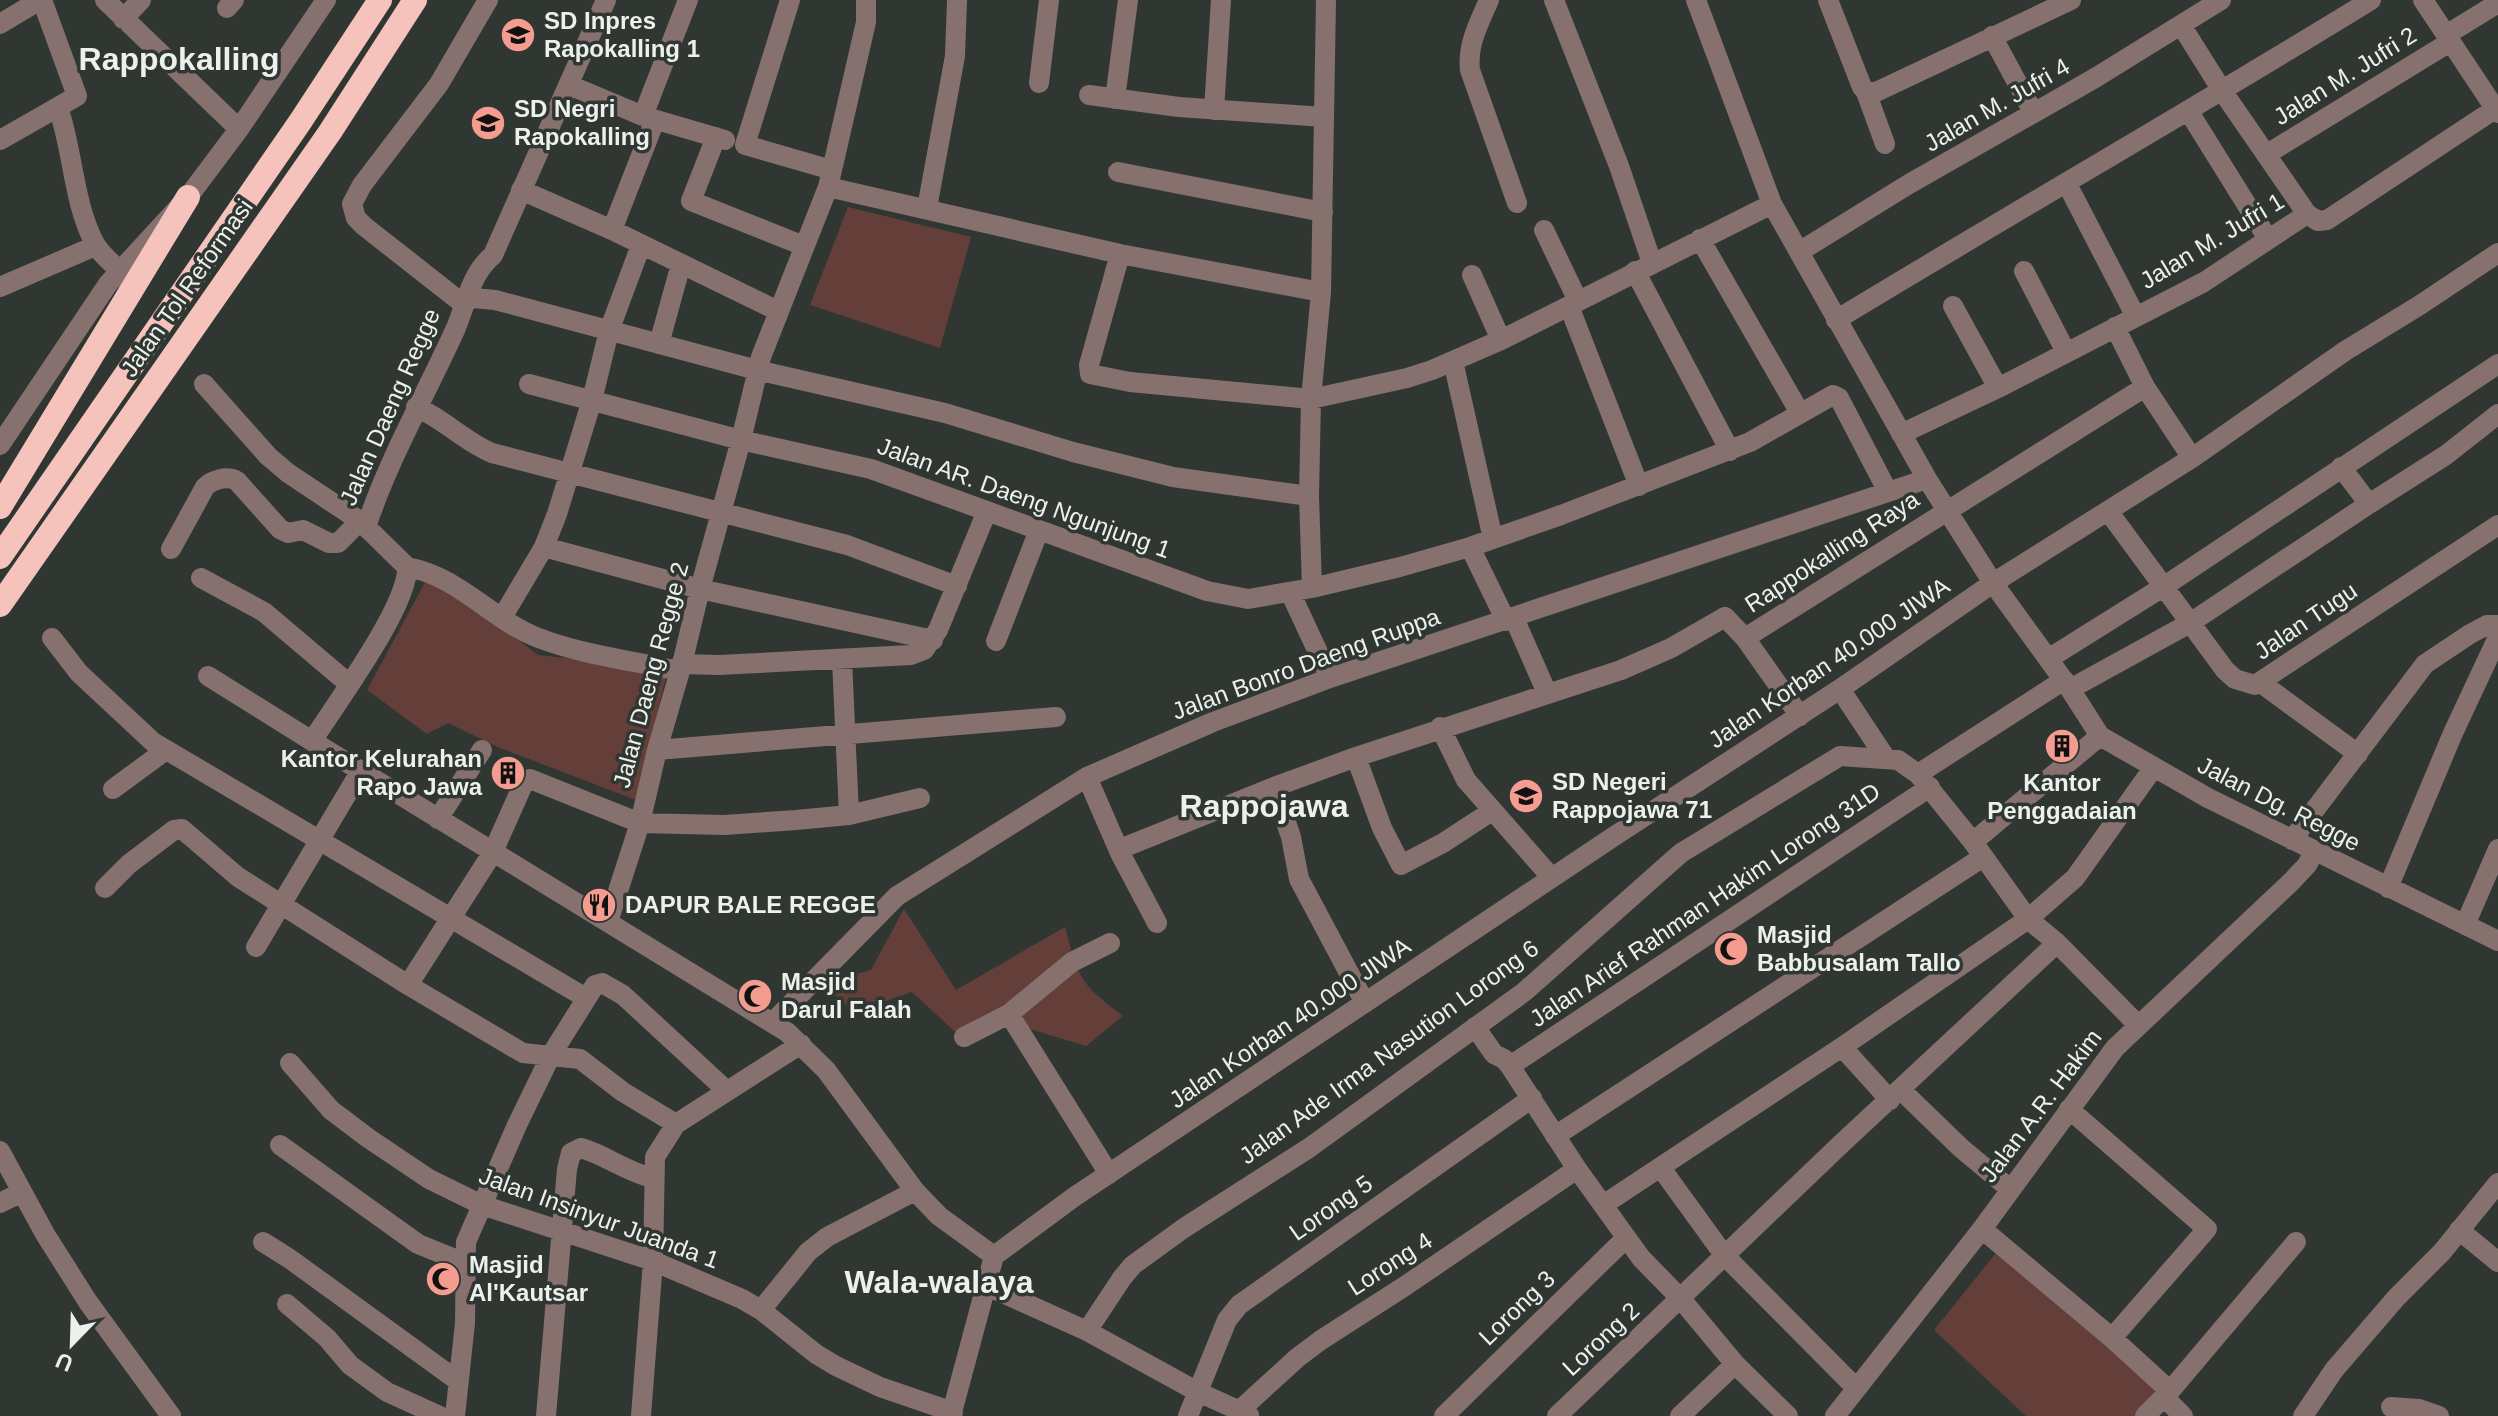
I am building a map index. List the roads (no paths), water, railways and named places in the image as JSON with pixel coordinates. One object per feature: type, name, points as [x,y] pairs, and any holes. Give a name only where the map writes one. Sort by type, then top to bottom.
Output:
[{"type":"highway","name":"Jalan Tol Reformasi","points":[[0,557],[300,122],[380,0]]},
{"type":"highway","name":"Jalan Tol Reformasi","points":[[0,605],[330,132],[415,0]]},
{"type":"highway","points":[[0,507],[188,197]]},
{"type":"street","points":[[0,140],[77,96],[41,0],[1,22]]},
{"type":"street","points":[[105,0],[239,129]]},
{"type":"street","points":[[123,19],[141,0]]},
{"type":"street","points":[[0,445],[119,270],[188,197],[239,129],[326,0]]},
{"type":"street","name":"Jalan Daeng Regge","points":[[407,567],[363,524],[456,328],[462,303],[364,226],[356,218],[352,204],[362,185],[446,74],[488,0]]},
{"type":"street","points":[[462,303],[478,272],[493,255],[606,0]]},
{"type":"street","points":[[612,230],[688,0]]},
{"type":"street","points":[[745,145],[790,0]]},
{"type":"street","name":"Jalan Daeng Regge 2","points":[[608,922],[640,823],[757,370],[830,178],[866,22],[866,0]]},
{"type":"street","points":[[927,208],[955,56],[957,0]]},
{"type":"street","points":[[1039,83],[1049,0]]},
{"type":"street","points":[[1115,99],[1128,0]]},
{"type":"street","points":[[1214,110],[1221,0]]},
{"type":"street","points":[[1312,588],[1309,496],[1311,399],[1321,292],[1326,0]]},
{"type":"street","points":[[1489,0],[1474,36],[1470,70],[1517,203]]},
{"type":"street","points":[[1554,0],[1619,166],[1643,267],[1730,451]]},
{"type":"street","name":"Jalan Dg. Regge","points":[[1696,0],[1772,204],[1927,479],[1993,583],[2067,684],[2100,736],[2208,798],[2498,941]]},
{"type":"street","points":[[1828,0],[1885,144]]},
{"type":"street","points":[[1866,92],[1876,92],[2071,0]]},
{"type":"street","name":"Jalan M. Jufri 4","points":[[1799,252],[2221,0]]},
{"type":"street","points":[[1836,320],[1972,237],[2223,92],[2371,0]]},
{"type":"street","points":[[2423,0],[2496,111]]},
{"type":"street","name":"Jalan M. Jufri 2","points":[[2267,154],[2498,3]]},
{"type":"street","points":[[2181,25],[2307,214]]},
{"type":"street","points":[[1992,36],[2033,112]]},
{"type":"street","points":[[569,85],[649,118],[745,145],[830,178],[927,208],[1120,254],[1321,292]]},
{"type":"street","points":[[1089,95],[1214,110],[1324,117]]},
{"type":"street","points":[[58,107],[95,246],[119,270]]},
{"type":"street","name":"Jalan M. Jufri 1","points":[[1901,434],[2204,282],[2307,214],[2318,221],[2327,220],[2496,111]]},
{"type":"street","points":[[2189,112],[2268,239]]},
{"type":"street","points":[[716,137],[691,201],[804,246]]},
{"type":"street","points":[[1118,172],[1323,212]]},
{"type":"street","points":[[2067,184],[2136,317]]},
{"type":"street","points":[[521,190],[612,230],[778,311]]},
{"type":"street","points":[[1120,254],[1089,365],[1090,374],[1130,382],[1311,399],[1407,378],[1453,361],[1772,204]]},
{"type":"street","points":[[1544,230],[1639,486]]},
{"type":"street","points":[[1700,239],[1800,413]]},
{"type":"street","points":[[503,616],[544,547],[571,474],[609,331],[641,245]]},
{"type":"street","points":[[0,287],[95,246]]},
{"type":"street","name":"Jalan Korban 40.000 JIWA","points":[[994,1256],[1016,1237],[1109,1174],[1800,716],[1993,583],[2192,458],[2345,351],[2498,253]]},
{"type":"street","points":[[659,344],[681,264]]},
{"type":"street","points":[[2024,271],[2066,352]]},
{"type":"street","points":[[1472,275],[1501,340]]},
{"type":"street","points":[[462,303],[483,297],[757,370],[945,413],[1087,456],[1173,477],[1309,496]]},
{"type":"street","points":[[1953,306],[1998,388]]},
{"type":"street","points":[[2115,327],[2145,387],[2192,458]]},
{"type":"street","points":[[1453,361],[1493,539]]},
{"type":"street","points":[[2048,659],[2163,587],[2498,364]]},
{"type":"street","points":[[171,549],[205,487],[229,477],[237,481],[280,529],[288,533],[307,530],[329,543],[338,543],[363,524],[268,456],[204,384]]},
{"type":"street","name":"Jalan AR. Daeng Ngunjung 1","points":[[529,384],[741,440],[858,466],[1223,596],[1248,599],[1312,588],[1493,539],[1730,451],[1833,395],[1888,492]]},
{"type":"street","name":"Rappokalling Raya","points":[[1745,638],[2145,387]]},
{"type":"street","points":[[416,407],[492,453],[847,545],[957,586]]},
{"type":"street","points":[[2138,1025],[2057,943],[2028,919],[1924,780],[2067,684],[2190,623],[2446,455],[2498,414]]},
{"type":"street","points":[[2341,467],[2369,504]]},
{"type":"street","name":"Jalan Bonro Daeng Ruppa","points":[[773,1022],[897,896],[1087,777],[1213,722],[1330,678],[1927,479]]},
{"type":"street","points":[[312,741],[369,653],[403,591],[407,583],[407,567],[436,574],[534,636],[674,670],[682,664],[719,665],[911,655],[919,653],[933,640],[987,511]]},
{"type":"street","name":"Jalan Tugu","points":[[2108,511],[2230,675],[2255,685],[2498,525]]},
{"type":"street","points":[[996,641],[1039,530]]},
{"type":"street","points":[[544,547],[700,589],[933,640]]},
{"type":"street","points":[[1470,547],[1547,693]]},
{"type":"street","points":[[201,578],[273,619],[349,684]]},
{"type":"street","points":[[1290,592],[1330,678]]},
{"type":"street","points":[[1120,849],[1356,757],[1654,656],[1723,617],[1728,617],[1745,638],[1800,716]]},
{"type":"street","points":[[2292,840],[2428,661],[2487,625],[2498,625]]},
{"type":"street","points":[[2388,888],[2453,733],[2498,637]]},
{"type":"street","points":[[52,638],[79,673],[153,742],[586,998]]},
{"type":"street","points":[[842,659],[849,815]]},
{"type":"street","points":[[208,676],[360,772],[773,1022],[801,1044],[826,1070],[915,1191],[939,1216],[994,1256],[952,1414]]},
{"type":"street","points":[[2261,683],[2358,754]]},
{"type":"street","points":[[1840,689],[1885,757]]},
{"type":"street","points":[[657,750],[1056,717]]},
{"type":"street","points":[[1440,727],[1466,780],[1552,878]]},
{"type":"street","points":[[1555,1136],[1978,849],[2100,736]]},
{"type":"street","points":[[113,789],[166,750]]},
{"type":"street","points":[[438,819],[482,750]]},
{"type":"street","points":[[1356,757],[1382,828],[1401,865],[1443,843],[1492,811]]},
{"type":"street","name":"Jalan Ade Irma Nasution Lorong 6","points":[[1087,1331],[1133,1265],[1184,1228],[1309,1148],[1524,992],[1681,853],[1834,758],[1885,757],[1902,762],[1924,780]]},
{"type":"street","points":[[1603,1205],[2028,919],[2075,878],[2154,767]]},
{"type":"street","points":[[256,947],[360,772]]},
{"type":"street","points":[[1087,777],[1157,923]]},
{"type":"street","points":[[408,985],[504,833],[525,780],[530,779],[640,823],[724,825],[849,815],[920,798]]},
{"type":"street","name":"Jalan Arief Rahman Hakim Lorong 31D","points":[[1510,1066],[1924,780]]},
{"type":"street","points":[[1274,787],[1291,837],[1299,879],[1365,1003]]},
{"type":"street","points":[[105,888],[129,864],[180,829],[232,873],[408,985],[523,1053],[580,1059],[623,1092],[676,1124]]},
{"type":"street","points":[[2465,925],[2498,849]]},
{"type":"street","name":"Jalan A.R. Hakim","points":[[1835,1416],[1982,1229],[2115,1048],[2292,881],[2314,852]]},
{"type":"street","points":[[964,1037],[1009,1014],[1072,962],[1110,943]]},
{"type":"street","name":"Lorong 2","points":[[1557,1416],[2057,943]]},
{"type":"street","points":[[455,1416],[465,1323],[466,1242],[551,1055],[599,982],[623,995],[727,1091]]},
{"type":"street","points":[[1009,1014],[1109,1174]]},
{"type":"street","points":[[1475,1027],[1494,1054],[1510,1066],[1626,1238],[1735,1364],[1788,1416]]},
{"type":"street","points":[[641,1416],[653,1261],[655,1157],[676,1124],[801,1044]]},
{"type":"street","points":[[1842,1047],[1895,1095],[2010,1189]]},
{"type":"street","name":"Jalan Insinyur Juanda 1","points":[[290,1063],[331,1110],[429,1179],[482,1205],[653,1261],[761,1310],[848,1373],[952,1414]]},
{"type":"street","name":"Lorong 5","points":[[1188,1416],[1227,1320],[1239,1305],[1532,1098]]},
{"type":"street","points":[[2069,1109],[2207,1229],[2112,1338]]},
{"type":"street","points":[[280,1145],[334,1187],[418,1244],[465,1263]]},
{"type":"street","points":[[546,1416],[569,1159],[574,1150],[581,1148],[637,1175],[653,1178]]},
{"type":"street","points":[[0,1151],[45,1234],[88,1302],[171,1416]]},
{"type":"street","points":[[1661,1168],[1724,1255],[1856,1388]]},
{"type":"street","name":"Lorong 4","points":[[1245,1413],[1297,1358],[1321,1340],[1577,1169]]},
{"type":"street","points":[[2303,1416],[2334,1370],[2396,1298],[2418,1278],[2498,1183]]},
{"type":"street","points":[[761,1310],[808,1252],[827,1237],[915,1191]]},
{"type":"street","points":[[0,1203],[22,1192]]},
{"type":"street","points":[[1982,1229],[2112,1338],[2167,1394],[2183,1416]]},
{"type":"street","points":[[2459,1230],[2498,1262]]},
{"type":"street","name":"Lorong 3","points":[[1444,1416],[1626,1238]]},
{"type":"street","points":[[263,1242],[458,1381]]},
{"type":"street","points":[[2145,1416],[2296,1242]]},
{"type":"street","points":[[987,1286],[1087,1331],[1198,1392],[1245,1413]]},
{"type":"street","points":[[287,1304],[327,1338],[362,1374],[387,1392],[440,1416]]},
{"type":"street","points":[[1680,1416],[1735,1364]]},
{"type":"street","points":[[2391,1407],[2419,1409],[2439,1416]]},
{"type":"place","name":"SD Inpres Rapokalling 1","points":[[518,35]]},
{"type":"place","name":"SD Negri Rapokalling","points":[[488,123]]},
{"type":"place","name":"Kantor Penggadaian","points":[[2062,746]]},
{"type":"place","name":"Kantor Kelurahan Rapo Jawa","points":[[508,773]]},
{"type":"place","name":"SD Negeri Rappojawa 71","points":[[1526,796]]},
{"type":"place","name":"DAPUR BALE REGGE","points":[[599,905]]},
{"type":"place","name":"Masjid Babbusalam Tallo","points":[[1731,949]]},
{"type":"place","name":"Masjid Darul Falah","points":[[755,996]]},
{"type":"place","name":"Masjid Al'Kautsar","points":[[443,1279]]},
{"type":"district","name":"Rappokalling","points":[[179,59]]},
{"type":"district","name":"Rappojawa","points":[[1264,806]]},
{"type":"district","name":"Wala-walaya","points":[[939,1282]]}]
